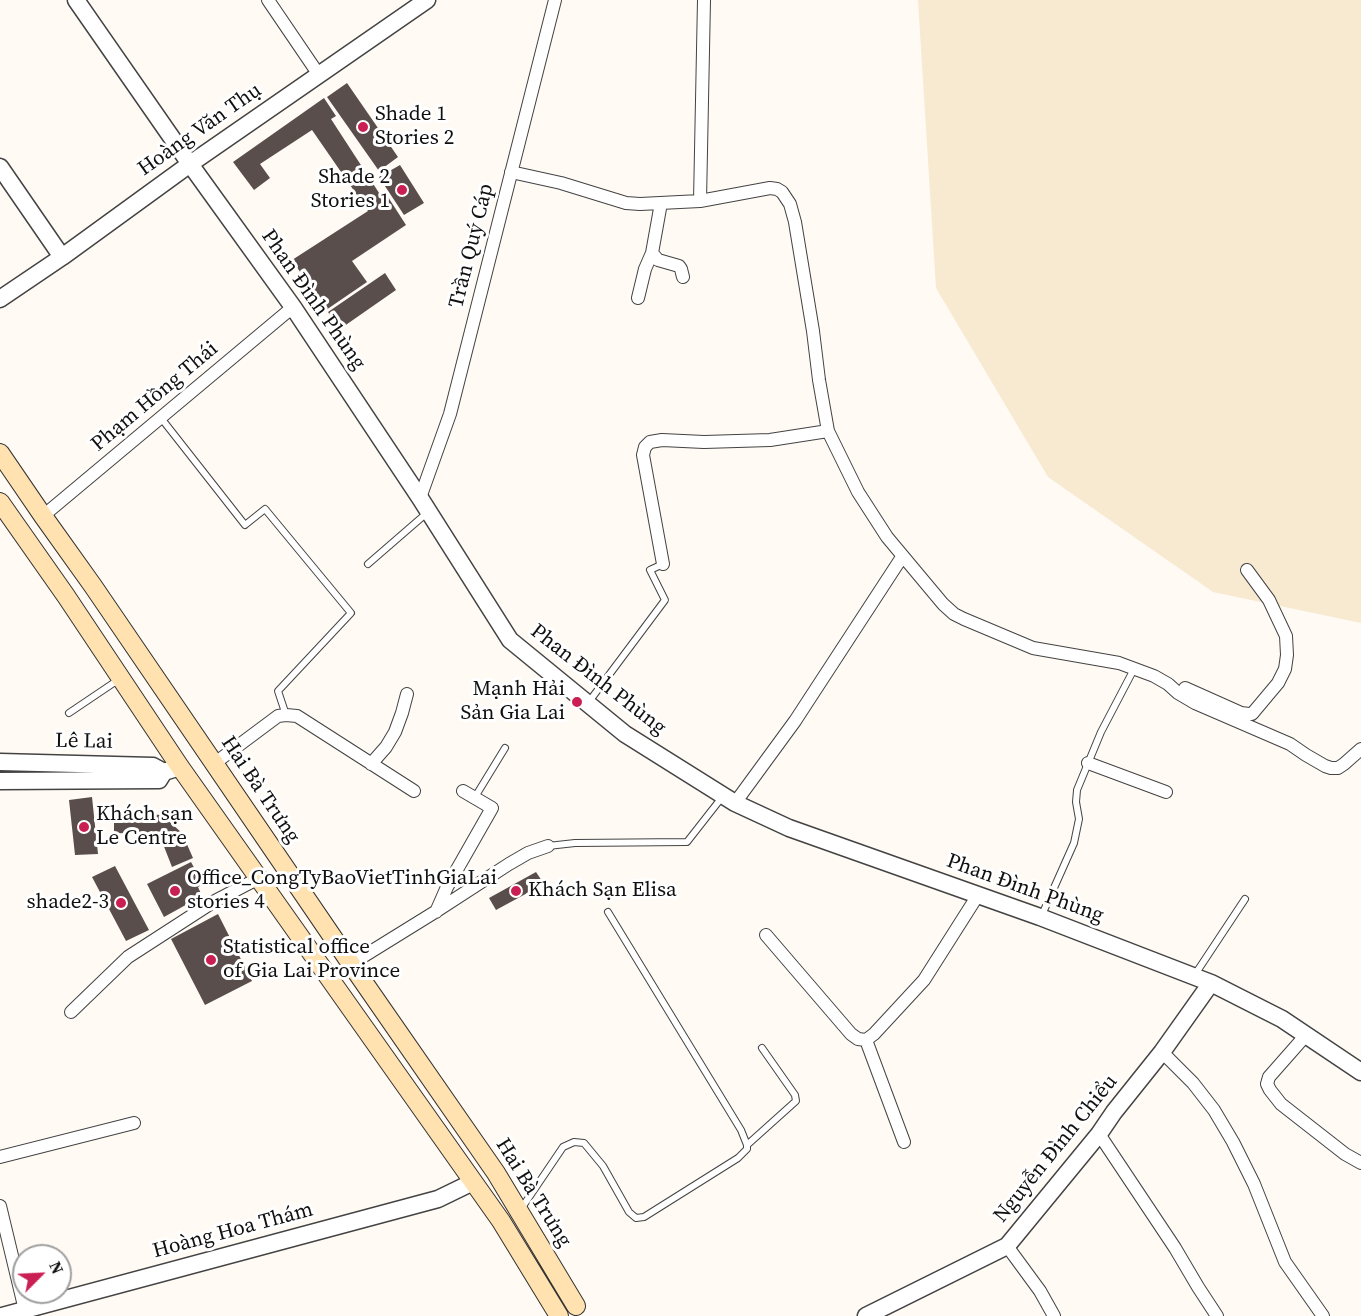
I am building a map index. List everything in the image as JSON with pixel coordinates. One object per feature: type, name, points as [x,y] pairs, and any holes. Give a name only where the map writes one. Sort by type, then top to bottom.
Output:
[{"type":"main road","name":"Hai Bà Trưng","points":[[0,453],[496,1173],[581,1311]]},
{"type":"main road","points":[[0,502],[121,678],[172,769],[259,878],[501,1221],[560,1316],[567,1307],[581,1311]]},
{"type":"main road","points":[[172,769],[215,763]]},
{"type":"main road","points":[[473,1182],[496,1173]]},
{"type":"main road","points":[[501,1221],[520,1211]]},
{"type":"street","name":"Phan Đình Phùng","points":[[76,0],[292,307],[424,505],[510,640],[625,734],[730,799],[789,828],[1040,917],[1211,983],[1282,1019],[1361,1072]]},
{"type":"street","points":[[268,0],[319,75]]},
{"type":"street","name":"Hoàng Văn Thụ","points":[[0,300],[190,164],[427,0]]},
{"type":"street","name":"Trần Quý Cáp","points":[[424,505],[450,414],[555,0]]},
{"type":"street","points":[[700,201],[704,0]]},
{"type":"street","points":[[0,167],[62,257]]},
{"type":"street","points":[[511,172],[561,183],[626,203],[700,201],[770,188],[777,189],[786,197],[795,222],[828,431],[858,492],[887,537],[943,604],[964,619],[1033,648],[1119,663],[1154,676],[1195,703],[1290,744],[1306,756],[1331,768],[1338,768],[1361,749]]},
{"type":"street","points":[[639,298],[645,269],[652,253],[661,203]]},
{"type":"street","points":[[652,253],[658,260],[679,266],[683,277]]},
{"type":"street","name":"Phạm Hồng Thái","points":[[43,516],[292,307]]},
{"type":"street","points":[[663,564],[643,454],[650,442],[770,440],[828,431]]},
{"type":"street","points":[[730,799],[795,721],[902,557]]},
{"type":"street","points":[[1168,684],[1178,684],[1214,702],[1241,713],[1251,714],[1278,683],[1285,669],[1286,636],[1269,600],[1247,570]]},
{"type":"street","points":[[371,764],[395,732],[407,694]]},
{"type":"street","points":[[215,763],[278,716],[297,716],[414,791]]},
{"type":"street","name":"Lê Lai","points":[[0,762],[153,766],[172,769]]},
{"type":"street","points":[[1088,763],[1166,792]]},
{"type":"street","points":[[0,781],[159,780],[172,769]]},
{"type":"street","points":[[435,912],[492,808],[469,794]]},
{"type":"street","points":[[351,964],[528,853],[548,846]]},
{"type":"street","points":[[71,1012],[128,957],[213,902],[259,878]]},
{"type":"street","points":[[766,934],[851,1034],[858,1039],[866,1040],[924,980],[978,895]]},
{"type":"street","name":"Nguyễn Đình Chiểu","points":[[866,1316],[1007,1246],[1099,1134],[1211,983]]},
{"type":"street","points":[[1306,1035],[1269,1077],[1267,1084],[1281,1104],[1345,1154],[1361,1163]]},
{"type":"street","points":[[866,1040],[904,1142]]},
{"type":"street","points":[[1162,1052],[1193,1083],[1214,1110],[1254,1184],[1285,1262],[1323,1316]]},
{"type":"street","points":[[0,1157],[134,1123]]},
{"type":"street","points":[[1099,1134],[1217,1316]]},
{"type":"street","name":"Hoàng Hoa Thám","points":[[2,1316],[438,1199],[473,1182]]},
{"type":"street","points":[[0,1206],[25,1310]]},
{"type":"street","points":[[1007,1246],[1041,1292],[1054,1316]]},
{"type":"lane","points":[[161,417],[245,525],[265,509],[351,613],[278,691],[286,715]]},
{"type":"lane","points":[[368,564],[424,505]]},
{"type":"lane","points":[[588,703],[665,600],[650,570],[663,564]]},
{"type":"lane","points":[[1040,917],[1074,843],[1079,819],[1076,802],[1077,790],[1101,732],[1134,669]]},
{"type":"lane","points":[[69,713],[121,678]]},
{"type":"lane","points":[[469,794],[505,747]]},
{"type":"lane","points":[[548,846],[575,843],[687,842],[730,799]]},
{"type":"lane","points":[[1194,976],[1245,899]]},
{"type":"lane","points":[[608,912],[741,1130],[747,1145]]},
{"type":"lane","points":[[520,1211],[562,1148],[574,1142],[584,1143],[603,1166],[629,1212],[636,1218],[644,1217],[738,1158],[747,1149],[747,1145],[796,1101],[795,1095],[762,1048]]},
{"type":"shaded area","points":[[918,0],[1361,0],[1361,623],[1213,592],[1048,477],[936,288]]},
{"type":"building","name":"Shade 1 Stories 2","points":[[347,83],[398,157],[379,171],[327,97]]},
{"type":"building","points":[[324,98],[336,116],[331,119],[383,199],[388,197],[406,225],[352,261],[367,282],[326,310],[292,260],[368,211],[312,130],[260,164],[270,178],[254,190],[233,162]]},
{"type":"building","name":"Shade 2 Stories 1","points":[[400,165],[424,203],[404,215],[379,177]]},
{"type":"building","points":[[385,273],[396,290],[340,329],[328,312]]},
{"type":"building","name":"Khách sạn Le Centre","points":[[92,797],[98,854],[75,855],[69,800]]},
{"type":"building","points":[[114,812],[162,815],[182,833],[193,858],[172,867],[163,844],[151,834],[114,833]]},
{"type":"building","name":"Office_CongTyBaoVietTinhGiaLai stories 4","points":[[191,862],[203,884],[198,887],[202,896],[164,917],[147,884]]},
{"type":"building","name":"shade2-3","points":[[115,866],[149,930],[126,941],[92,877]]},
{"type":"building","name":"Khách Sạn Elisa","points":[[536,872],[544,884],[496,910],[489,898]]},
{"type":"building","name":"Statistical office of Gia Lai Province","points":[[218,914],[252,981],[205,1005],[171,939]]},
{"type":"place","name":"Shade 1 Stories 2","points":[[363,127]]},
{"type":"place","name":"Shade 2 Stories 1","points":[[402,190]]},
{"type":"place","name":"Mạnh Hải Sản Gia Lai","points":[[577,702]]},
{"type":"place","name":"Khách sạn Le Centre","points":[[84,827]]},
{"type":"place","name":"Office_CongTyBaoVietTinhGiaLai stories 4","points":[[175,891]]},
{"type":"place","name":"Khách Sạn Elisa","points":[[516,891]]},
{"type":"place","name":"shade2-3","points":[[121,903]]},
{"type":"place","name":"Statistical office of Gia Lai Province","points":[[211,960]]}]
